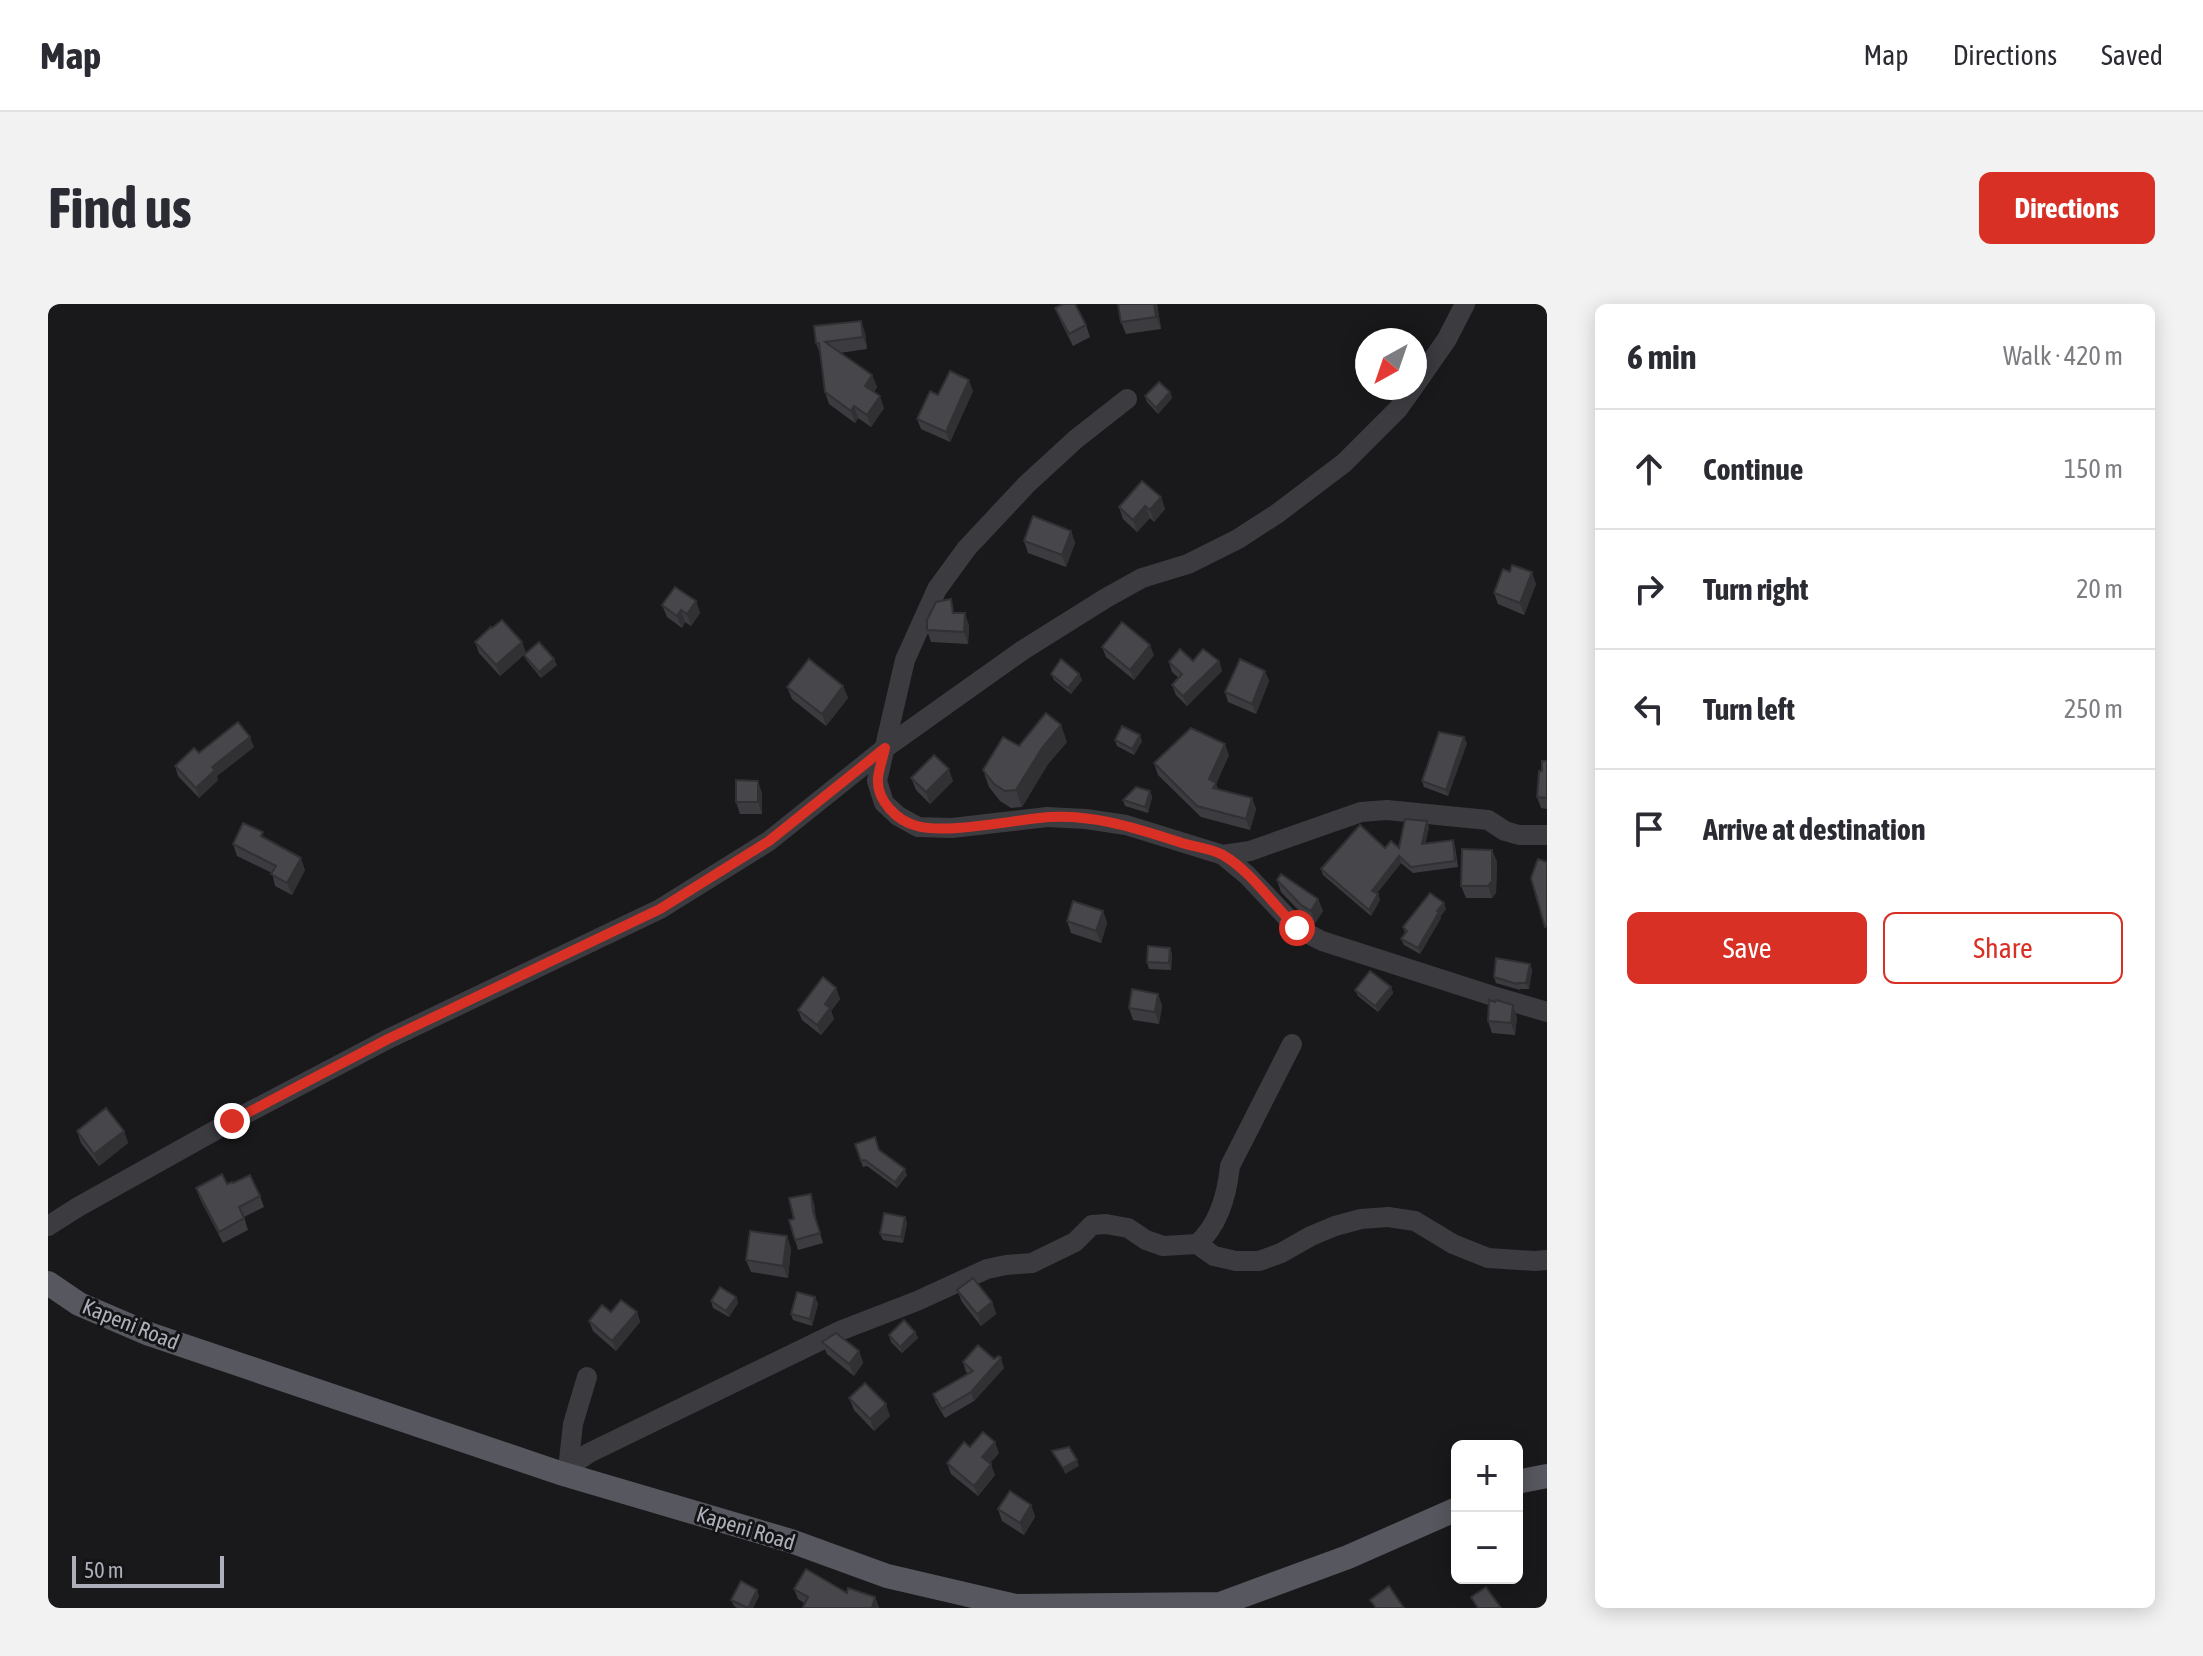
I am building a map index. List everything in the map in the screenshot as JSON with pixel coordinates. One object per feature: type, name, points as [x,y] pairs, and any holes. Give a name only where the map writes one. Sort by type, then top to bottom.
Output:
[{"type":"main road","name":"Kapeni Road","points":[[48,1283],[79,1304],[149,1334],[564,1471],[791,1541],[887,1576],[1016,1606],[1220,1604],[1348,1557],[1451,1512]]},
{"type":"main road","points":[[1523,1481],[1547,1476]]},
{"type":"street","points":[[1427,367],[1447,339],[1465,304]]},
{"type":"street","points":[[1127,399],[1076,439],[1027,484],[967,548],[937,589],[905,660],[877,781],[884,803],[898,816],[918,827],[952,828],[1047,817],[1086,819],[1126,825],[1223,855],[1247,875],[1297,928],[1322,941],[1547,1012]]},
{"type":"street","points":[[48,1226],[232,1121],[388,1039],[660,909],[769,841],[885,748],[1023,650],[1142,578],[1188,564],[1238,539],[1278,513],[1344,463],[1404,400]]},
{"type":"street","points":[[1223,855],[1250,851],[1361,812],[1387,810],[1488,820],[1505,831],[1519,835],[1547,835]]},
{"type":"street","points":[[564,1471],[589,1453],[842,1330],[987,1269],[1032,1263],[1075,1242],[1092,1225],[1128,1228],[1146,1240],[1163,1246],[1197,1244],[1209,1234],[1216,1222],[1228,1185],[1230,1166],[1292,1044]]},
{"type":"street","points":[[1197,1244],[1214,1256],[1236,1261],[1259,1261],[1335,1226],[1361,1219],[1388,1217],[1415,1221],[1453,1244],[1488,1258],[1547,1260]]},
{"type":"street","points":[[564,1471],[573,1424],[587,1377]]},
{"type":"building","points":[[1075,304],[1086,325],[1069,334],[1055,308]]},
{"type":"building","points":[[1118,304],[1154,304],[1156,317],[1121,322]]},
{"type":"building","points":[[861,321],[863,337],[825,342],[872,375],[865,386],[880,396],[867,415],[854,406],[851,411],[825,392],[814,326]]},
{"type":"building","points":[[950,371],[969,380],[946,432],[917,419],[930,391],[938,395]]},
{"type":"building","points":[[1159,382],[1170,392],[1156,408],[1145,396]]},
{"type":"building","points":[[1142,481],[1161,497],[1150,510],[1145,506],[1133,520],[1119,507]]},
{"type":"building","points":[[1033,516],[1071,531],[1062,555],[1024,541]]},
{"type":"building","points":[[1512,565],[1532,572],[1520,603],[1494,593],[1503,569],[1510,572]]},
{"type":"building","points":[[675,587],[696,601],[687,614],[681,610],[677,616],[662,605]]},
{"type":"building","points":[[951,599],[953,613],[965,613],[964,632],[927,630],[927,620],[936,602]]},
{"type":"building","points":[[502,620],[522,642],[496,665],[475,642]]},
{"type":"building","points":[[1122,622],[1150,645],[1130,670],[1102,647]]},
{"type":"building","points":[[539,642],[554,659],[539,672],[524,655]]},
{"type":"building","points":[[1180,649],[1193,661],[1203,649],[1219,661],[1183,696],[1172,685],[1182,674],[1169,662]]},
{"type":"building","points":[[809,659],[843,686],[822,714],[787,687]]},
{"type":"building","points":[[1061,659],[1079,674],[1068,688],[1051,674]]},
{"type":"building","points":[[1240,659],[1265,671],[1252,704],[1225,692]]},
{"type":"building","points":[[1046,713],[1061,725],[1042,748],[1016,790],[1005,791],[994,784],[983,770],[1003,737],[1019,746]]},
{"type":"building","points":[[238,722],[250,737],[212,767],[215,770],[196,788],[175,766],[194,748],[199,753]]},
{"type":"building","points":[[1122,726],[1140,735],[1132,749],[1115,740]]},
{"type":"building","points":[[1191,728],[1225,744],[1209,779],[1216,783],[1213,788],[1252,798],[1246,819],[1197,806],[1154,763]]},
{"type":"building","points":[[1439,732],[1464,737],[1446,790],[1422,781]]},
{"type":"building","points":[[934,755],[949,769],[926,792],[911,778]]},
{"type":"building","points":[[1542,761],[1547,761],[1547,798],[1537,797]]},
{"type":"building","points":[[736,780],[758,781],[758,802],[736,802]]},
{"type":"building","points":[[1136,787],[1150,791],[1145,807],[1123,800]]},
{"type":"building","points":[[1405,819],[1427,821],[1422,844],[1453,840],[1455,861],[1411,867],[1399,856],[1372,891],[1378,894],[1369,910],[1321,869],[1360,825],[1385,848],[1391,841],[1399,848]]},
{"type":"building","points":[[243,823],[263,832],[261,836],[301,858],[287,883],[271,874],[276,866],[233,844]]},
{"type":"building","points":[[1462,849],[1492,850],[1492,881],[1488,886],[1461,886]]},
{"type":"building","points":[[1538,859],[1547,862],[1545,927],[1531,878]]},
{"type":"building","points":[[1281,874],[1318,899],[1311,911],[1277,880]]},
{"type":"building","points":[[1430,893],[1444,903],[1418,948],[1401,939],[1407,931],[1403,927]]},
{"type":"building","points":[[1073,901],[1103,911],[1096,931],[1067,921]]},
{"type":"building","points":[[1148,946],[1170,948],[1169,963],[1147,962]]},
{"type":"building","points":[[1496,958],[1530,964],[1526,983],[1517,984],[1494,977]]},
{"type":"building","points":[[1370,971],[1391,987],[1375,1006],[1355,990]]},
{"type":"building","points":[[823,977],[836,988],[825,1004],[830,1008],[817,1025],[798,1010]]},
{"type":"building","points":[[1132,989],[1158,994],[1155,1012],[1129,1008]]},
{"type":"building","points":[[1489,1000],[1513,1005],[1511,1023],[1488,1021]]},
{"type":"building","points":[[106,1108],[124,1131],[94,1154],[77,1131]]},
{"type":"building","points":[[875,1137],[879,1150],[905,1169],[895,1182],[865,1160],[861,1161],[855,1144]]},
{"type":"building","points":[[222,1174],[227,1184],[250,1175],[260,1196],[239,1207],[244,1218],[219,1232],[196,1188]]},
{"type":"building","points":[[811,1194],[820,1233],[795,1240],[789,1220],[794,1219],[789,1198]]},
{"type":"building","points":[[884,1213],[905,1217],[901,1237],[880,1234]]},
{"type":"building","points":[[750,1231],[787,1236],[783,1266],[746,1260]]},
{"type":"building","points":[[973,1278],[992,1302],[977,1314],[957,1290]]},
{"type":"building","points":[[720,1287],[736,1297],[726,1311],[711,1301]]},
{"type":"building","points":[[797,1292],[815,1297],[810,1319],[791,1314]]},
{"type":"building","points":[[621,1300],[637,1312],[612,1341],[589,1321],[602,1305],[611,1312]]},
{"type":"building","points":[[904,1320],[915,1332],[900,1347],[889,1335]]},
{"type":"building","points":[[836,1333],[859,1351],[849,1364],[822,1342]]},
{"type":"building","points":[[978,1345],[994,1359],[1001,1358],[971,1392],[942,1409],[933,1394],[973,1371],[963,1362]]},
{"type":"building","points":[[865,1383],[886,1404],[870,1419],[849,1398]]},
{"type":"building","points":[[983,1432],[995,1442],[982,1457],[991,1464],[974,1486],[947,1463],[964,1442],[970,1447]]},
{"type":"building","points":[[1069,1447],[1077,1460],[1063,1468],[1052,1451]]},
{"type":"building","points":[[1010,1491],[1031,1505],[1020,1523],[998,1509]]},
{"type":"building","points":[[806,1569],[847,1593],[848,1588],[875,1597],[872,1608],[803,1607],[808,1597],[794,1589]]},
{"type":"building","points":[[741,1581],[757,1590],[748,1608],[731,1600]]},
{"type":"building","points":[[1389,1586],[1404,1608],[1376,1608],[1370,1600]]},
{"type":"building","points":[[1486,1587],[1501,1608],[1478,1608],[1471,1597]]},
{"type":"route","points":[[232,1121],[388,1039],[660,909],[769,841],[885,748],[877,781],[884,803],[898,816],[918,827],[952,828],[1047,817],[1126,825],[1223,855],[1247,875],[1297,928]]}]
